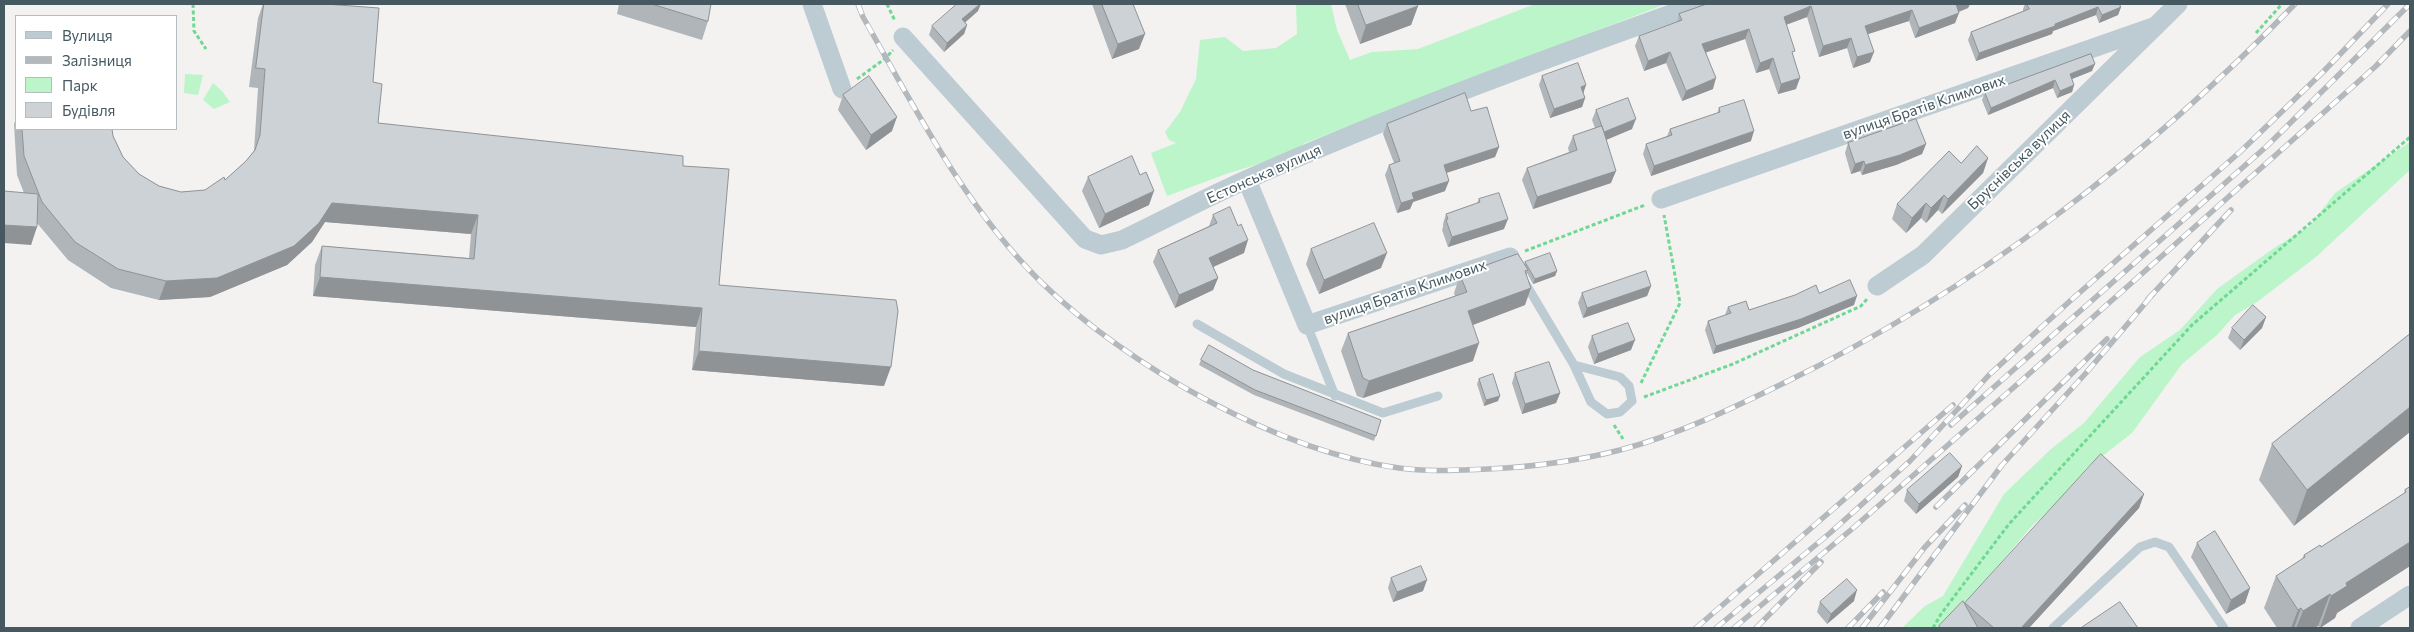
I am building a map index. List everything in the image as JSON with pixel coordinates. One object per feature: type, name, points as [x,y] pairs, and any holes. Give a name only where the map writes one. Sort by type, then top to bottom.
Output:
[{"type":"street","points":[[812,4],[842,89]]},
{"type":"street","name":"Естонська вулиця","points":[[903,37],[1085,239],[1101,245],[1122,240],[1247,180],[1557,55],[1699,4]]},
{"type":"street","name":"вулиця Братів Климових","points":[[1661,199],[2156,26],[2178,4]]},
{"type":"street","name":"Бруснівська вулиця","points":[[1876,286],[1923,254],[2156,26]]},
{"type":"street","name":"вулиця Братів Климових","points":[[1247,180],[1307,325],[1515,265]]},
{"type":"street","points":[[2360,628],[2410,595]]},
{"type":"lane","points":[[1515,265],[1574,365],[1591,402],[1607,414],[1620,412],[1632,401],[1629,386],[1620,377],[1574,365]]},
{"type":"lane","points":[[1197,324],[1284,374],[1383,414],[1438,396]]},
{"type":"lane","points":[[1307,325],[1335,396]]},
{"type":"lane","points":[[2053,628],[2140,547],[2155,542],[2169,547],[2224,628]]},
{"type":"path","points":[[193,4],[194,31],[206,50]]},
{"type":"path","points":[[2256,33],[2282,4]]},
{"type":"path","points":[[842,89],[886,58],[903,37]]},
{"type":"path","points":[[1933,628],[1941,614],[2009,524],[2192,325],[2410,137]]},
{"type":"path","points":[[1515,265],[1661,199],[1680,303],[1632,401]]},
{"type":"path","points":[[1632,401],[1733,364],[1861,306],[1876,286]]},
{"type":"green space","points":[[1296,4],[1331,4],[1337,30],[1350,60],[1372,52],[1418,49],[1535,4],[1666,4],[1305,143],[1291,154],[1226,174],[1167,196],[1151,153],[1176,143],[1169,140],[1165,132],[1180,112],[1196,79],[1200,40],[1225,37],[1243,51],[1276,48],[1297,34]]},
{"type":"green space","points":[[185,74],[203,75],[198,95],[184,93]]},
{"type":"green space","points":[[213,83],[230,102],[214,109],[203,100]]},
{"type":"green space","points":[[2410,142],[2410,170],[2316,257],[2257,302],[2235,315],[2217,335],[2182,364],[2132,433],[2087,468],[2058,503],[2032,526],[1945,628],[1902,628],[1925,606],[1943,596],[2004,494],[2051,449],[2084,423],[2140,357],[2180,330],[2217,289],[2274,248],[2310,226],[2335,193]]},
{"type":"building","points":[[264,4],[325,4],[379,8],[373,82],[382,84],[378,123],[683,156],[683,166],[729,169],[719,285],[896,300],[898,311],[891,367],[699,351],[702,308],[320,277],[322,246],[474,259],[478,215],[332,203],[319,223],[294,246],[217,278],[166,281],[118,269],[75,242],[42,202],[24,156],[22,130],[112,130],[123,157],[139,174],[159,186],[181,192],[205,190],[224,177],[225,180],[255,150],[260,135],[265,69],[256,68]]},
{"type":"building","points":[[652,4],[711,4],[708,21]]},
{"type":"building","points":[[957,4],[980,4],[962,19],[967,25],[947,43],[932,26]]},
{"type":"building","points":[[1102,4],[1133,4],[1145,34],[1118,44]]},
{"type":"building","points":[[1358,4],[1417,4],[1418,6],[1366,25]]},
{"type":"building","points":[[1707,4],[1956,4],[1959,13],[1919,28],[1912,10],[1865,26],[1874,52],[1857,57],[1851,38],[1823,46],[1811,6],[1784,17],[1795,51],[1792,52],[1800,78],[1781,84],[1773,58],[1760,63],[1749,29],[1702,44],[1716,78],[1686,91],[1670,52],[1648,61],[1639,36],[1682,20],[1679,14]]},
{"type":"building","points":[[2027,4],[2119,4],[2121,7],[2102,15],[2098,7],[2055,24],[2055,26],[1979,53],[1971,32],[2029,9]]},
{"type":"building","points":[[2091,54],[2095,64],[2070,74],[2074,85],[2060,91],[2055,80],[1991,108],[1985,93]]},
{"type":"building","points":[[1578,63],[1586,85],[1581,87],[1585,98],[1554,109],[1542,76]]},
{"type":"building","points":[[869,76],[897,117],[871,135],[843,95]]},
{"type":"building","points":[[1465,93],[1471,111],[1487,107],[1499,147],[1444,165],[1449,181],[1412,193],[1414,199],[1401,203],[1389,165],[1400,161],[1387,124]]},
{"type":"building","points":[[1628,98],[1636,119],[1604,132],[1596,110]]},
{"type":"building","points":[[1744,100],[1754,131],[1654,166],[1646,144],[1672,135],[1670,129],[1720,112],[1719,108]]},
{"type":"building","points":[[1916,119],[1926,144],[1900,155],[1865,165],[1864,161],[1855,164],[1848,143]]},
{"type":"building","points":[[1602,126],[1616,171],[1537,197],[1527,168],[1577,150],[1573,136]]},
{"type":"building","points":[[1977,146],[1988,158],[1948,199],[1944,195],[1931,208],[1926,203],[1912,218],[1897,204],[1949,151],[1961,163]]},
{"type":"building","points":[[1132,156],[1140,175],[1146,172],[1154,191],[1105,214],[1088,177]]},
{"type":"building","points":[[4,191],[38,194],[37,227],[4,225]]},
{"type":"building","points":[[1499,193],[1508,219],[1452,237],[1446,220],[1448,219],[1446,214],[1480,202],[1479,199]]},
{"type":"building","points":[[1230,207],[1238,226],[1241,224],[1248,240],[1209,258],[1218,278],[1179,295],[1158,250],[1217,223],[1213,215]]},
{"type":"building","points":[[1374,223],[1387,253],[1324,280],[1311,249]]},
{"type":"building","points":[[1550,253],[1557,271],[1535,279],[1525,262]]},
{"type":"building","points":[[1518,254],[1528,270],[1525,271],[1531,288],[1468,311],[1479,343],[1369,381],[1363,378],[1348,333],[1467,292],[1460,275]]},
{"type":"building","points":[[1646,271],[1651,286],[1587,308],[1582,293]]},
{"type":"building","points":[[1850,280],[1857,296],[1801,319],[1716,346],[1708,321],[1731,313],[1728,307],[1746,301],[1749,310],[1795,295],[1816,285],[1819,293]]},
{"type":"building","points":[[2253,305],[2266,317],[2244,340],[2232,328]]},
{"type":"building","points":[[1628,323],[1635,340],[1598,354],[1592,336]]},
{"type":"building","points":[[2410,334],[2410,407],[2307,490],[2272,444]]},
{"type":"building","points":[[1209,345],[1253,370],[1381,420],[1376,436],[1255,390],[1201,360]]},
{"type":"building","points":[[1549,362],[1560,393],[1525,404],[1515,373]]},
{"type":"building","points":[[1493,374],[1500,396],[1486,400],[1479,379]]},
{"type":"building","points":[[1950,453],[1962,466],[1919,504],[1907,490]]},
{"type":"building","points":[[2101,454],[2144,494],[2021,628],[1994,628],[1965,603]]},
{"type":"building","points":[[2410,487],[2410,542],[2346,583],[2347,586],[2331,596],[2330,594],[2303,611],[2301,608],[2298,610],[2276,576],[2305,557],[2304,555],[2320,545],[2321,547],[2406,492],[2405,490]]},
{"type":"building","points":[[2215,531],[2250,588],[2231,600],[2197,543]]},
{"type":"building","points":[[1421,566],[1427,580],[1397,592],[1391,578]]},
{"type":"building","points":[[1847,579],[1857,590],[1831,614],[1820,602]]},
{"type":"building","points":[[1963,601],[1978,628],[1941,628],[1939,626]]},
{"type":"building","points":[[2120,602],[2138,628],[2081,628]]},
{"type":"railway","points":[[858,4],[863,17],[923,122],[965,190],[1014,253],[1041,282],[1076,313],[1116,344],[1161,374],[1208,401],[1256,424],[1305,444],[1353,459],[1399,468],[1421,470],[1505,468],[1538,465],[1620,450],[1662,437],[1724,412],[1855,346],[1923,306],[1991,262],[2056,216],[2180,114],[2239,60],[2295,4]]},
{"type":"railway","points":[[1716,628],[1830,533],[1910,461],[1989,375],[2070,301],[2240,152],[2324,71],[2388,4]]},
{"type":"railway","points":[[1951,425],[2267,146],[2410,4]]},
{"type":"railway","points":[[1734,628],[1852,529],[2021,381],[2376,66],[2410,31]]},
{"type":"railway","points":[[2148,299],[2231,210]]},
{"type":"railway","points":[[1880,628],[2002,465],[2086,373],[2153,294]]},
{"type":"railway","points":[[1936,507],[2107,339]]},
{"type":"railway","points":[[1696,628],[1953,405]]},
{"type":"railway","points":[[1862,628],[1925,547],[1965,505]]},
{"type":"railway","points":[[1756,628],[1821,562]]},
{"type":"railway","points":[[1848,628],[1883,592]]}]
